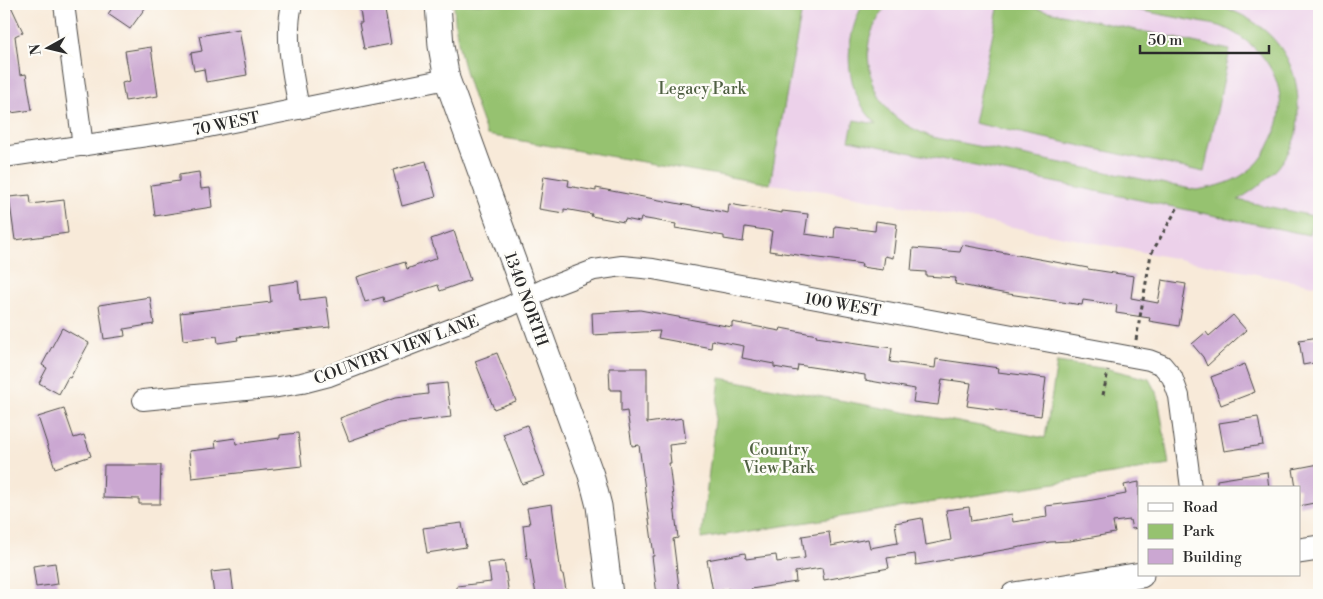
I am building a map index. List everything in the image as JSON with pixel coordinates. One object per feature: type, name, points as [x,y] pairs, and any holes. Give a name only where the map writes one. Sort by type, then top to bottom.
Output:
[{"type":"street","points":[[64,4],[83,146]]},
{"type":"street","points":[[292,4],[288,34],[289,55],[299,109]]},
{"type":"street","name":"1340 NORTH","points":[[438,4],[447,79],[578,437],[593,483],[599,506],[610,595]]},
{"type":"street","name":"70 WEST","points":[[4,158],[182,132],[447,79]]},
{"type":"street","name":"100 WEST","points":[[527,298],[547,288],[594,270],[622,266],[652,269],[1136,357],[1162,365],[1172,377],[1178,396],[1192,486]]},
{"type":"street","name":"COUNTRY VIEW LANE","points":[[143,400],[302,383],[328,376],[527,298]]},
{"type":"street","points":[[1300,551],[1319,548]]},
{"type":"street","points":[[1014,595],[1138,575]]},
{"type":"path","points":[[1136,340],[1150,254],[1178,207]]},
{"type":"path","points":[[1103,395],[1109,369]]},
{"type":"shaded area","points":[[803,4],[1319,4],[1319,286],[825,191],[770,184]]},
{"type":"green space","name":"Legacy Park","points":[[454,4],[803,4],[770,184],[487,135],[470,87],[461,54],[457,38]]},
{"type":"green space","points":[[863,4],[888,4],[876,22],[870,37],[869,63],[874,84],[884,104],[890,112],[910,127],[932,137],[1196,190],[1233,180],[1246,173],[1262,157],[1278,124],[1279,89],[1273,73],[1252,46],[1220,26],[1107,4],[1207,4],[1228,9],[1243,16],[1257,24],[1269,35],[1280,46],[1288,60],[1294,74],[1297,90],[1298,115],[1295,136],[1278,168],[1264,182],[1238,200],[1313,216],[1309,235],[849,140],[854,120],[876,124],[865,111],[857,96],[850,70],[850,43],[857,16]]},
{"type":"green space","points":[[999,4],[1015,4],[1230,50],[1204,172],[974,123]]},
{"type":"green space","name":"Country View Park","points":[[1057,362],[1109,369],[1149,379],[1158,396],[1169,465],[701,539],[720,378],[1045,438]]},
{"type":"building","points":[[4,4],[10,4],[23,32],[15,36],[20,75],[26,74],[32,110],[4,114]]},
{"type":"building","points":[[115,4],[148,4],[130,29],[108,14]]},
{"type":"building","points":[[384,5],[391,44],[364,49],[359,23],[362,23],[360,10]]},
{"type":"building","points":[[239,29],[247,75],[206,82],[204,69],[194,71],[191,53],[202,51],[199,36]]},
{"type":"building","points":[[151,47],[158,96],[125,101],[122,83],[130,81],[125,51]]},
{"type":"building","points":[[426,161],[436,197],[402,206],[393,170]]},
{"type":"building","points":[[199,172],[201,189],[210,188],[212,207],[155,216],[151,185],[179,181],[179,175]]},
{"type":"building","points":[[544,176],[569,180],[568,186],[596,191],[596,188],[728,213],[729,204],[782,213],[782,211],[808,214],[805,234],[834,238],[835,226],[875,231],[876,221],[897,224],[893,258],[885,256],[883,270],[861,267],[862,264],[769,251],[772,231],[745,227],[743,242],[724,239],[724,236],[675,228],[676,224],[641,218],[640,222],[625,219],[624,222],[564,209],[564,213],[539,209]]},
{"type":"building","points":[[30,195],[31,204],[64,200],[68,233],[15,240],[9,197]]},
{"type":"building","points":[[454,231],[470,280],[440,291],[438,285],[384,302],[383,297],[365,302],[357,277],[405,262],[407,269],[437,258],[431,239]]},
{"type":"building","points":[[962,245],[1134,276],[1131,298],[1158,303],[1162,280],[1186,284],[1179,326],[1149,321],[1150,318],[1116,313],[1117,305],[1083,300],[1082,305],[1002,293],[955,284],[956,278],[926,276],[926,272],[911,271],[913,248],[960,252]]},
{"type":"building","points":[[298,281],[300,300],[326,297],[330,327],[237,337],[238,340],[218,343],[217,336],[183,340],[180,313],[271,302],[269,285]]},
{"type":"building","points":[[150,297],[154,324],[124,329],[125,336],[104,339],[99,305]]},
{"type":"building","points":[[640,310],[732,327],[732,322],[780,331],[781,328],[817,335],[816,337],[892,348],[890,362],[935,368],[936,359],[999,368],[998,372],[1046,378],[1041,416],[967,406],[971,383],[942,379],[938,405],[913,402],[915,389],[865,380],[865,375],[798,365],[797,371],[774,367],[774,364],[742,358],[744,346],[712,340],[711,348],[658,338],[660,331],[593,335],[592,313]]},
{"type":"building","points":[[1233,315],[1246,330],[1207,366],[1203,357],[1192,344],[1206,332],[1209,336]]},
{"type":"building","points":[[62,328],[89,343],[59,394],[39,383],[47,368],[42,365]]},
{"type":"building","points":[[1319,337],[1319,362],[1303,365],[1299,340]]},
{"type":"building","points":[[497,353],[516,401],[494,409],[475,361]]},
{"type":"building","points":[[1245,364],[1255,392],[1221,405],[1211,377]]},
{"type":"building","points":[[609,368],[647,368],[647,423],[683,418],[686,443],[669,445],[671,463],[669,463],[678,538],[673,539],[680,595],[657,595],[652,556],[654,556],[639,445],[632,446],[627,411],[621,412],[621,390],[610,390]]},
{"type":"building","points":[[447,383],[451,417],[400,423],[349,441],[340,418],[395,398],[428,394],[427,385]]},
{"type":"building","points":[[64,409],[74,438],[84,435],[91,456],[55,468],[38,417]]},
{"type":"building","points":[[1258,417],[1263,445],[1224,451],[1219,423]]},
{"type":"building","points":[[527,425],[545,476],[522,484],[503,434]]},
{"type":"building","points":[[298,433],[302,466],[192,478],[189,451],[216,448],[215,441],[235,438],[236,444],[280,438],[280,435]]},
{"type":"building","points":[[1319,464],[1319,502],[1300,506],[1300,486],[1296,486],[1293,469]]},
{"type":"building","points":[[104,465],[161,465],[160,504],[139,504],[139,499],[103,498]]},
{"type":"building","points":[[1267,472],[1269,486],[1217,486],[1217,480]]},
{"type":"building","points":[[1139,482],[1138,528],[1132,529],[1130,520],[1113,522],[1115,533],[1070,541],[1050,542],[916,565],[915,554],[887,558],[889,568],[824,580],[822,568],[795,572],[796,582],[751,589],[752,591],[730,595],[729,589],[713,592],[707,560],[745,553],[746,559],[776,555],[777,562],[805,558],[802,536],[829,532],[831,546],[868,539],[870,548],[898,543],[895,523],[922,518],[926,545],[951,540],[946,510],[969,507],[971,521],[1012,514],[1013,522],[1047,517],[1046,506],[1126,494],[1124,485]]},
{"type":"building","points":[[552,504],[561,574],[563,574],[567,595],[536,595],[530,558],[527,559],[523,525],[530,524],[527,508]]},
{"type":"building","points":[[462,523],[466,547],[427,553],[423,528]]},
{"type":"building","points":[[504,561],[509,595],[457,595],[457,586],[491,582],[488,563]]},
{"type":"building","points":[[55,563],[58,584],[36,587],[33,566]]},
{"type":"building","points":[[231,570],[234,595],[214,595],[211,572]]}]
